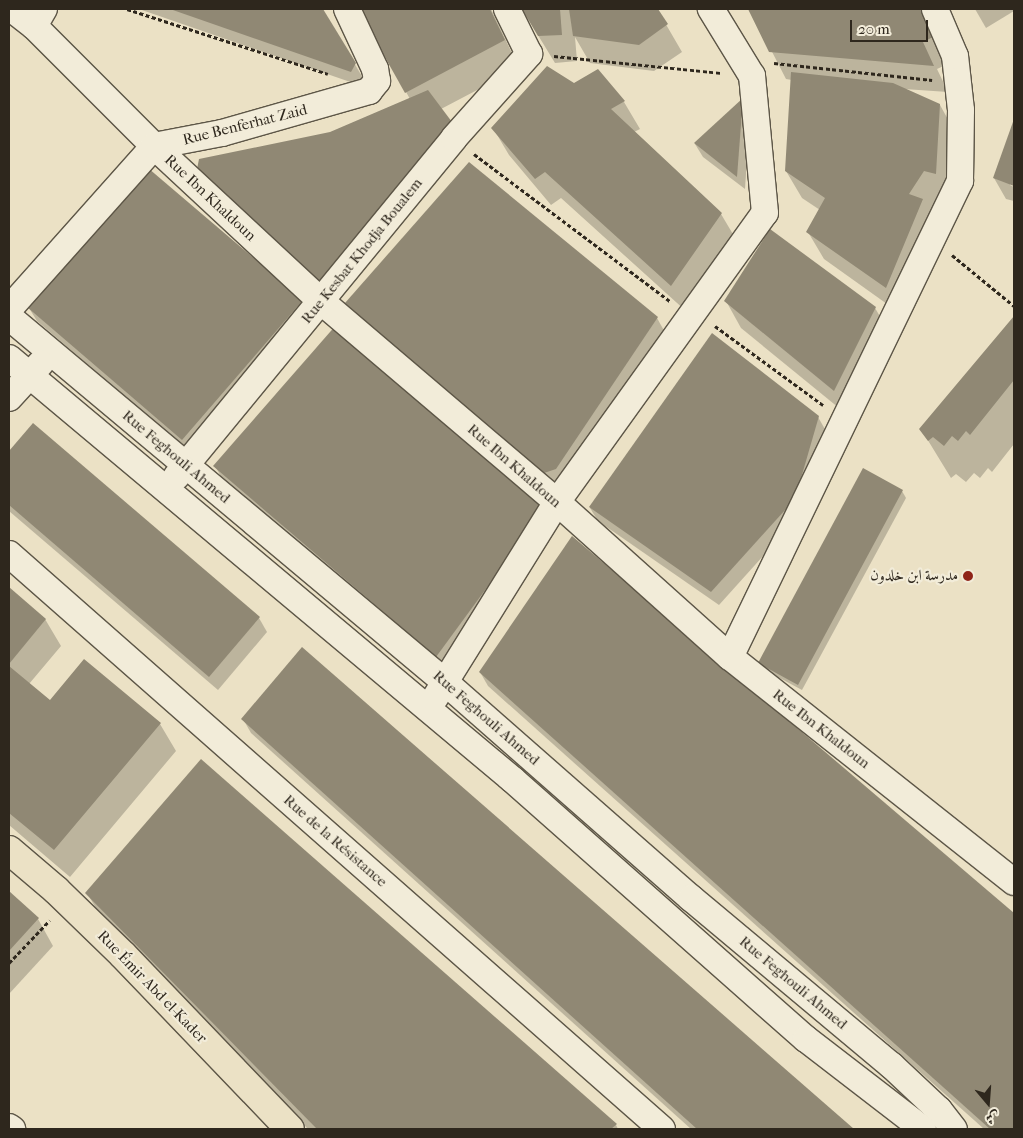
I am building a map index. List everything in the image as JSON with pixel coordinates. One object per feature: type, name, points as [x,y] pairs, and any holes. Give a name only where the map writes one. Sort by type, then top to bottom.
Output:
[{"type":"main road","name":"Rue Émir Abd el-Kader","points":[[9,850],[68,901],[290,1129]]},
{"type":"street","name":"Rue Ibn Khaldoun","points":[[12,9],[39,17],[154,146],[322,302],[557,502],[730,657],[1014,882]]},
{"type":"street","name":"Rue Benferhat Zaid","points":[[154,146],[222,133],[369,91],[378,81],[375,69],[347,9]]},
{"type":"street","points":[[507,9],[529,54]]},
{"type":"street","points":[[428,709],[557,502],[765,212],[752,76],[711,9]]},
{"type":"street","points":[[730,657],[960,181],[961,110],[955,56],[935,9]]},
{"type":"street","name":"Rue Kesbat Khodja Boualem","points":[[165,489],[322,302],[454,138],[529,54]]},
{"type":"street","points":[[9,309],[154,146]]},
{"type":"street","name":"Rue Feghouli Ahmed","points":[[9,318],[445,682],[692,898],[891,1065],[938,1110],[954,1129]]},
{"type":"street","points":[[9,398],[50,353]]},
{"type":"street","name":"Rue Feghouli Ahmed","points":[[9,358],[513,780],[806,1039],[923,1129]]},
{"type":"street","name":"Rue de la Résistance","points":[[9,554],[662,1129]]},
{"type":"path","points":[[127,9],[335,76]]},
{"type":"path","points":[[529,54],[752,76],[769,62],[958,82]]},
{"type":"path","points":[[454,138],[690,316],[717,327],[844,420]]},
{"type":"path","points":[[932,238],[1014,306]]},
{"type":"path","points":[[9,963],[68,901]]},
{"type":"building","points":[[170,9],[323,9],[356,63],[351,72]]},
{"type":"building","points":[[358,9],[490,9],[505,40],[405,93]]},
{"type":"building","points":[[522,9],[560,9],[562,35],[538,36]]},
{"type":"building","points":[[569,9],[658,9],[668,24],[639,45],[573,36]]},
{"type":"building","points":[[748,9],[922,9],[935,36],[923,42],[934,66],[769,52]]},
{"type":"building","points":[[547,66],[574,83],[598,69],[625,101],[611,109],[722,213],[671,286],[545,172],[535,179],[491,128]]},
{"type":"building","points":[[791,72],[893,83],[940,104],[936,174],[924,171],[909,194],[923,199],[886,288],[806,232],[825,198],[785,171]]},
{"type":"building","points":[[428,90],[455,126],[316,286],[196,174],[199,159],[330,132]]},
{"type":"building","points":[[743,98],[737,177],[694,143]]},
{"type":"building","points":[[1014,119],[1014,186],[993,178]]},
{"type":"building","points":[[469,162],[658,317],[556,469],[538,475],[345,303]]},
{"type":"building","points":[[148,168],[303,300],[182,440],[27,307]]},
{"type":"building","points":[[770,229],[876,307],[834,391],[724,301]]},
{"type":"building","points":[[1014,316],[1014,380],[970,435],[966,431],[958,441],[952,436],[944,446],[933,437],[928,441],[919,429]]},
{"type":"building","points":[[337,324],[548,504],[436,657],[213,466]]},
{"type":"building","points":[[712,333],[819,416],[795,499],[711,592],[589,507]]},
{"type":"building","points":[[33,423],[260,617],[209,677],[9,505],[9,451]]},
{"type":"building","points":[[863,468],[903,490],[798,685],[758,663]]},
{"type":"building","points":[[572,536],[1014,913],[1014,1129],[990,1129],[479,672]]},
{"type":"building","points":[[9,587],[46,619],[9,664]]},
{"type":"building","points":[[302,647],[854,1129],[697,1129],[241,719]]},
{"type":"building","points":[[84,659],[161,723],[54,850],[9,813],[9,666],[50,700]]},
{"type":"building","points":[[201,759],[617,1124],[611,1129],[317,1129],[85,893]]},
{"type":"building","points":[[9,891],[39,918],[9,951]]},
{"type":"place","name":"مدرسة ابن خلدون","points":[[968,576]]}]
